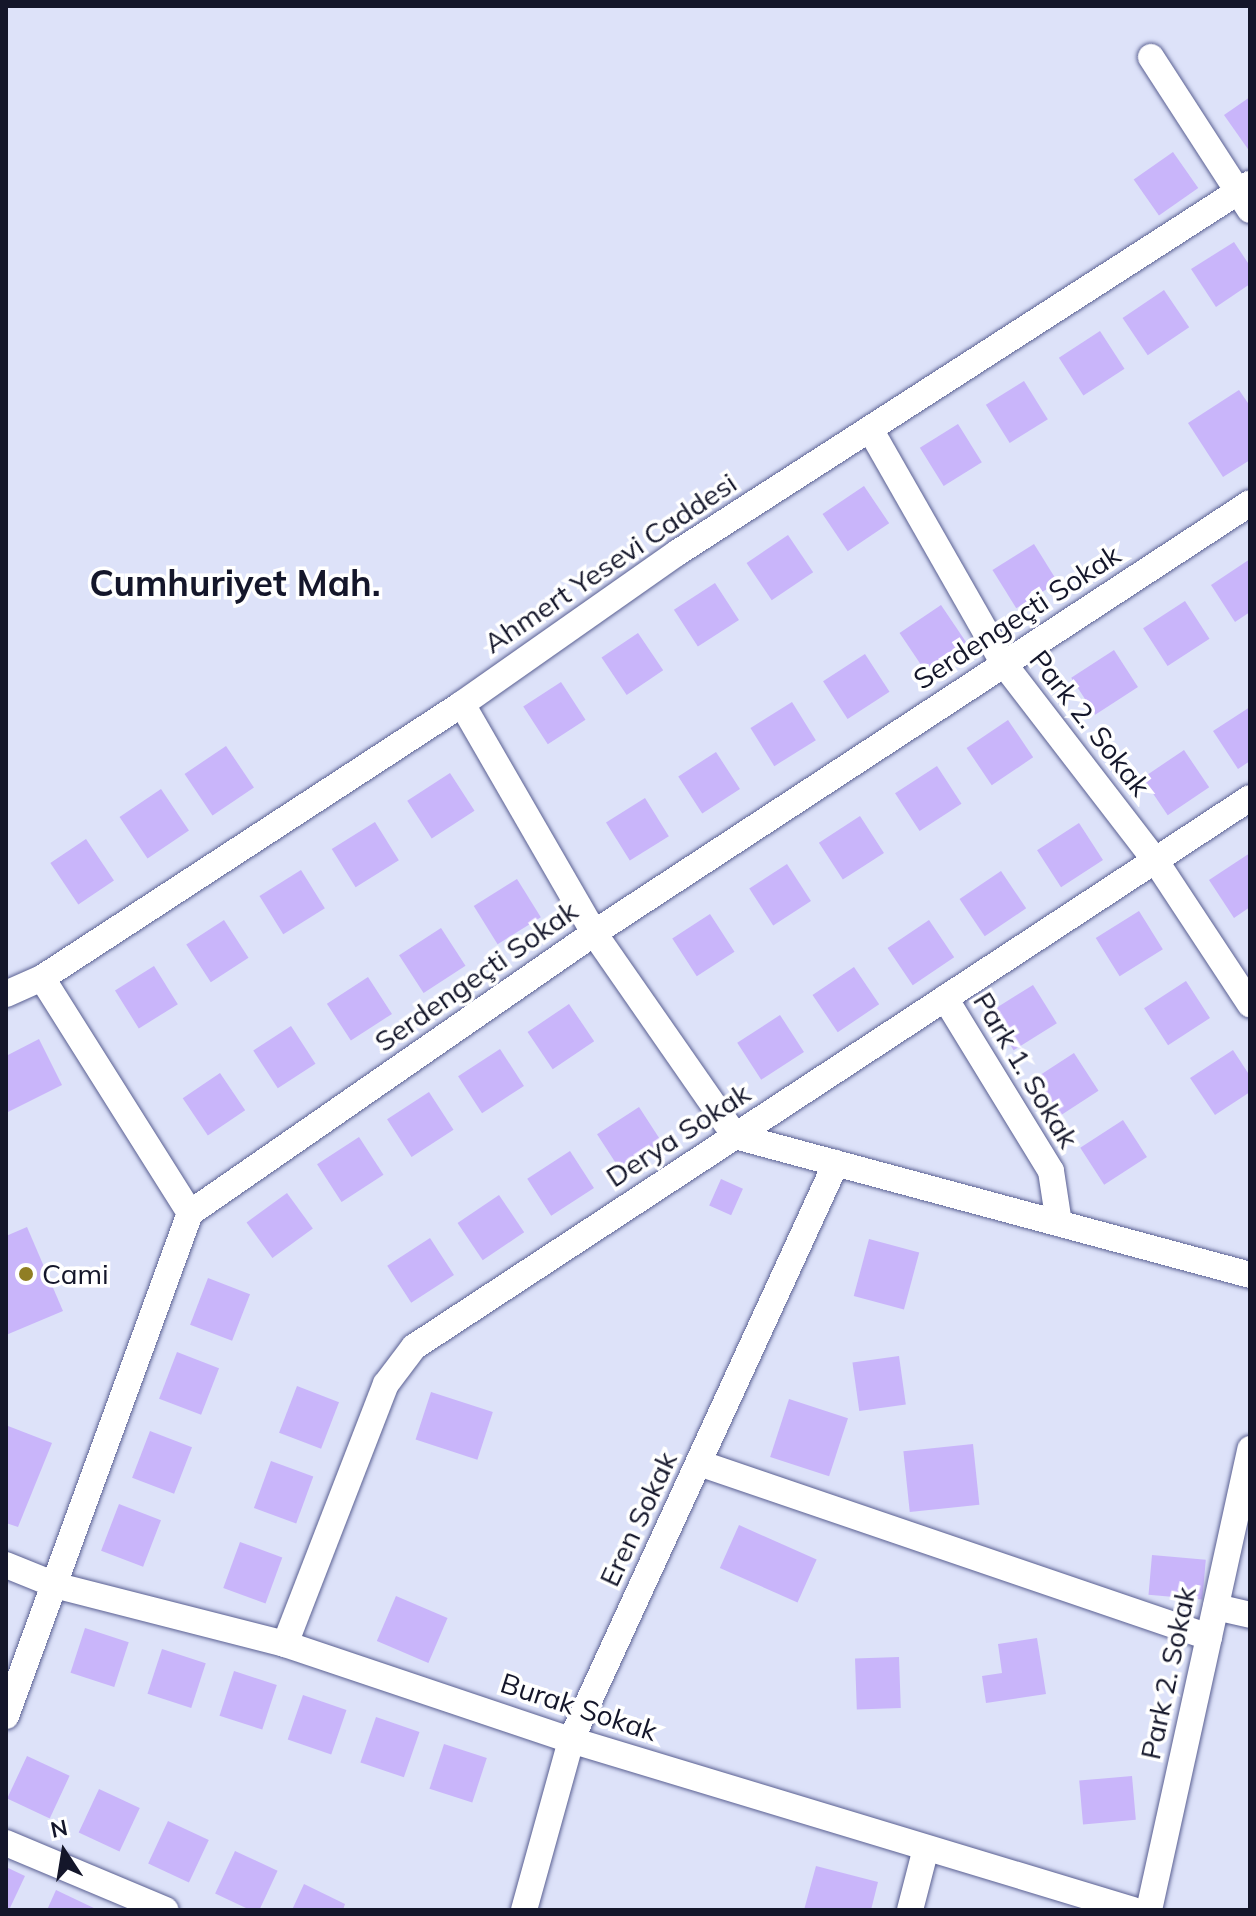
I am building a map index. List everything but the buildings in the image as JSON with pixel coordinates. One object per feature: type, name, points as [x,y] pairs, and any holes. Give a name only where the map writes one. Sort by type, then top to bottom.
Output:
[{"type":"street","points":[[1151,57],[1246,195]]},
{"type":"street","name":"Ahmert Yesevi Caddesi","points":[[6,994],[42,978],[462,704],[677,553],[1246,195]]},
{"type":"street","name":"Park 2. Sokak","points":[[870,429],[1004,664],[1155,860],[1250,1004]]},
{"type":"street","name":"Serdengeçti Sokak","points":[[190,1213],[594,933],[1250,503]]},
{"type":"street","points":[[462,704],[594,933],[735,1136],[1250,1275]]},
{"type":"street","name":"Derya Sokak","points":[[285,1644],[386,1384],[402,1359],[1250,798]]},
{"type":"street","points":[[6,1716],[58,1586],[190,1213],[42,978]]},
{"type":"street","name":"Park 1. Sokak","points":[[945,998],[1051,1171],[1059,1223]]},
{"type":"street","name":"Eren Sokak","points":[[524,1910],[571,1740],[836,1163]]},
{"type":"street","name":"Park 2. Sokak","points":[[1149,1910],[1250,1449]]},
{"type":"street","points":[[699,1463],[1209,1637]]},
{"type":"street","name":"Burak Sokak","points":[[6,1565],[58,1586],[285,1644],[571,1740],[1133,1910]]},
{"type":"street","points":[[1216,1607],[1250,1615]]},
{"type":"street","points":[[6,1843],[165,1910]]},
{"type":"street","points":[[910,1910],[926,1848]]},
{"type":"place","name":"Cami","points":[[26,1274]]},
{"type":"district","name":"Cumhuriyet Mah.","points":[[235,583]]}]
